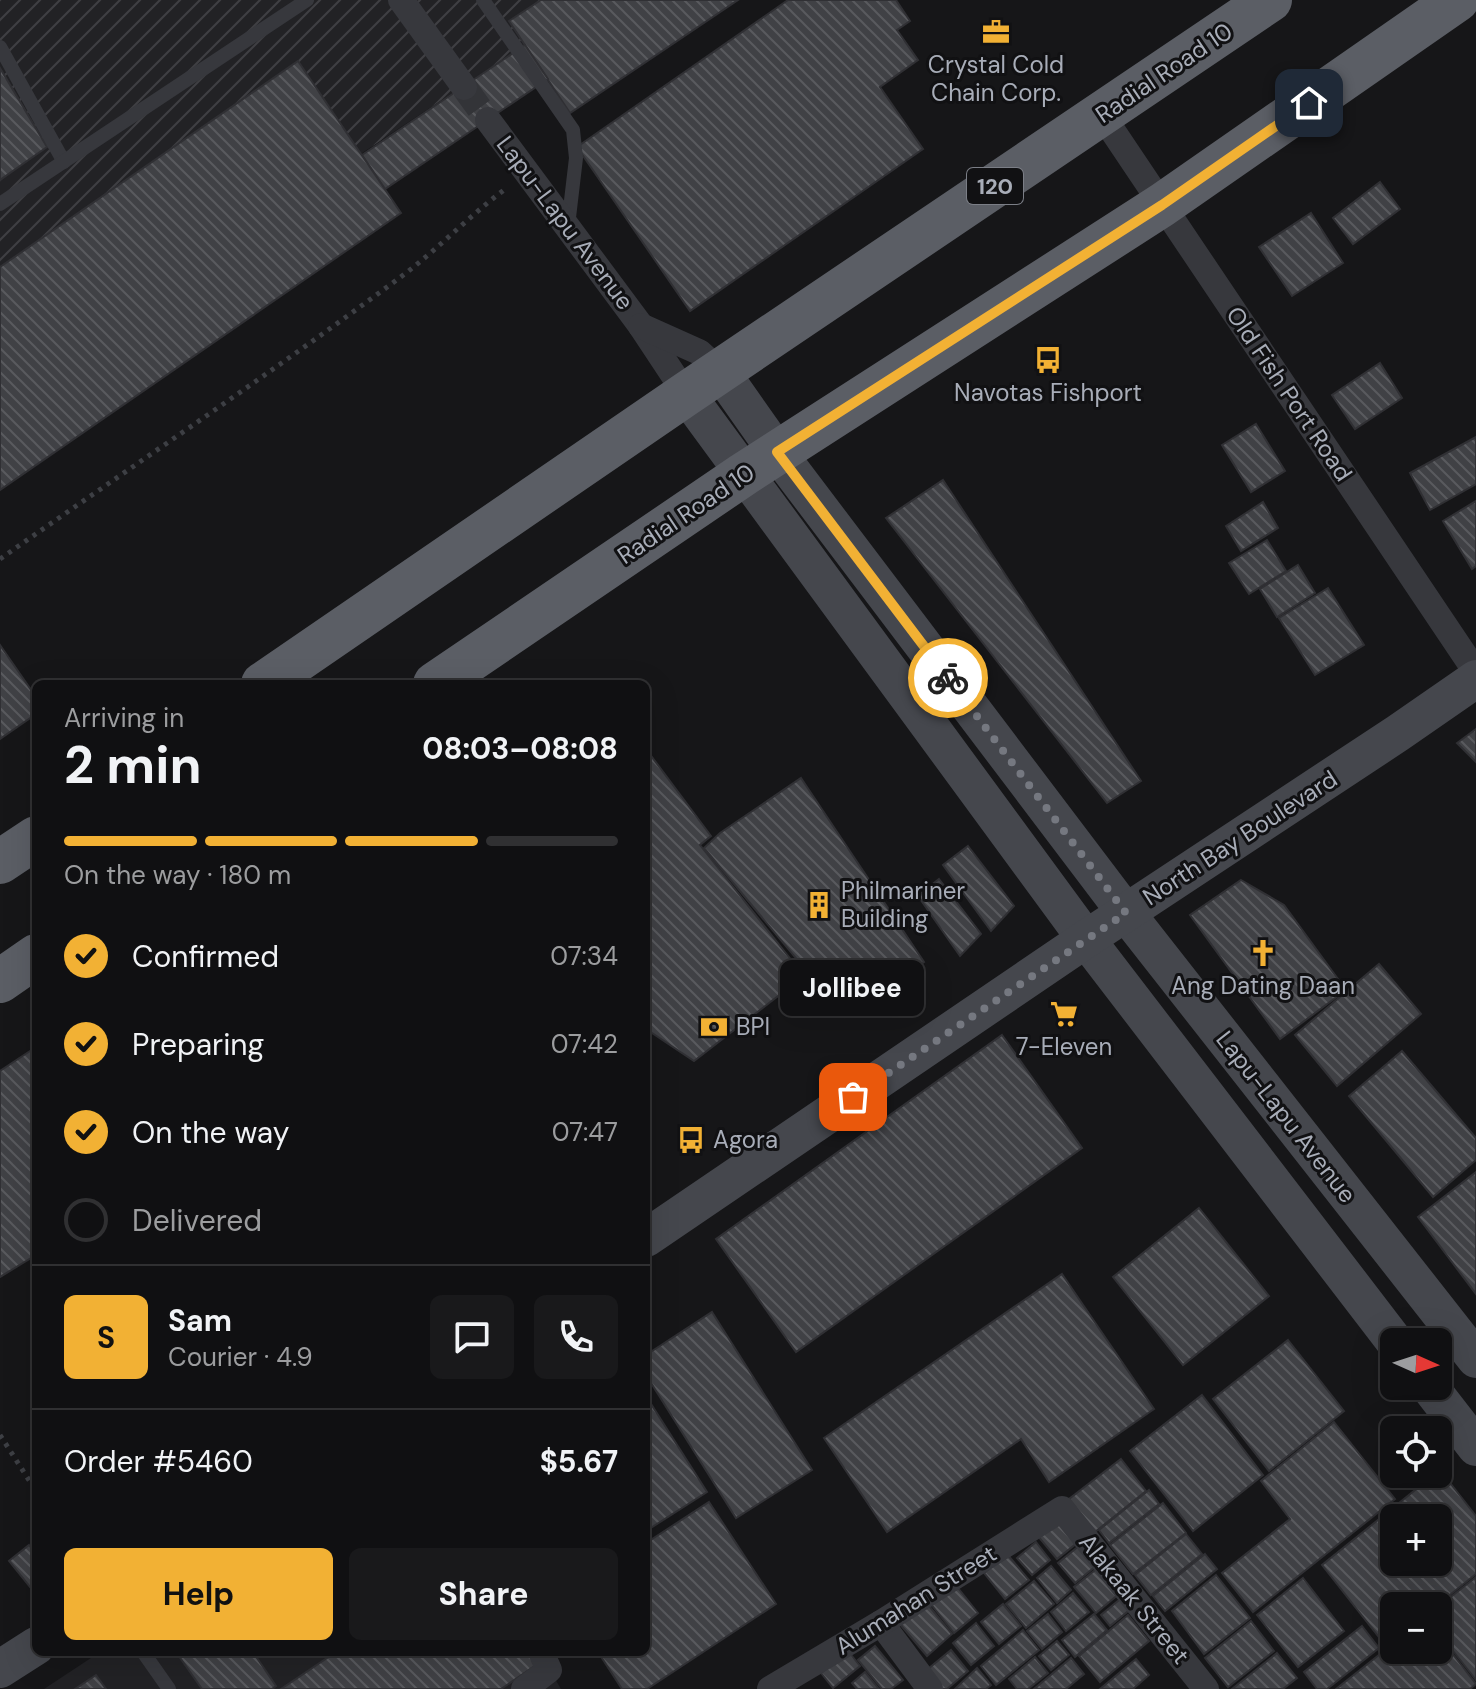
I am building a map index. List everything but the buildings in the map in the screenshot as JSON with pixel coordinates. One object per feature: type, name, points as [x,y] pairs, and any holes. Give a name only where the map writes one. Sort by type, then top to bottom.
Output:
[{"type":"highway","name":"Radial Road 10","points":[[269,680],[1270,0]]},
{"type":"highway","name":"Radial Road 10","points":[[441,680],[761,463],[1162,205],[1457,0]]},
{"type":"highway","points":[[0,862],[32,841]]},
{"type":"main road","name":"Lapu-Lapu Avenue","points":[[703,383],[1086,939],[1384,1328]]},
{"type":"main road","name":"Lapu-Lapu Avenue","points":[[761,463],[1126,913],[1476,1359]]},
{"type":"main road","name":"North Bay Boulevard","points":[[650,1235],[1476,679]]},
{"type":"main road","points":[[1440,1400],[1476,1447]]},
{"type":"main road","points":[[0,1669],[32,1649]]},
{"type":"street","points":[[401,0],[464,87]]},
{"type":"street","name":"Old Fish Port Road","points":[[1102,115],[1476,672]]},
{"type":"street","name":"Lapu-Lapu Avenue","points":[[488,120],[641,326],[703,383]]},
{"type":"street","name":"Lapu-Lapu Avenue","points":[[641,326],[699,352],[703,383]]},
{"type":"street","name":"Alumahan Street","points":[[770,1689],[1062,1509]]},
{"type":"street","name":"Alakaak Street","points":[[1062,1509],[1206,1689]]},
{"type":"street","points":[[881,1623],[930,1689]]},
{"type":"street","points":[[524,1689],[549,1670],[543,1656]]},
{"type":"lane","points":[[0,204],[307,0]]},
{"type":"lane","points":[[483,0],[573,130],[576,158],[568,226]]},
{"type":"lane","points":[[0,47],[64,162]]},
{"type":"lane","points":[[146,1656],[169,1689]]},
{"type":"path","points":[[0,559],[352,313],[432,254],[490,201],[528,173]]},
{"type":"path","points":[[0,1435],[32,1485]]},
{"type":"shaded area","points":[[0,0],[592,0],[0,394]]},
{"type":"shaded area","points":[[94,1656],[541,1656],[561,1689],[44,1689]]},
{"type":"tunnel","points":[[464,87],[488,120]]},
{"type":"way so far","points":[[853,1097],[1126,913],[948,678]]},
{"type":"place","name":"Crystal Cold Chain Corp.","points":[[996,32]]},
{"type":"place","name":"Navotas Fishport","points":[[1048,360]]},
{"type":"place","name":"Philmariner Building","points":[[819,905]]},
{"type":"place","name":"Ang Dating Daan","points":[[1263,953]]},
{"type":"place","name":"7-Eleven","points":[[1064,1014]]},
{"type":"place","name":"BPI","points":[[714,1027]]},
{"type":"place","name":"Jollibee","points":[[853,1097]]},
{"type":"place","name":"Agora","points":[[691,1140]]},
{"type":"route","points":[[948,678],[777,452],[1162,205],[1309,103]]}]
